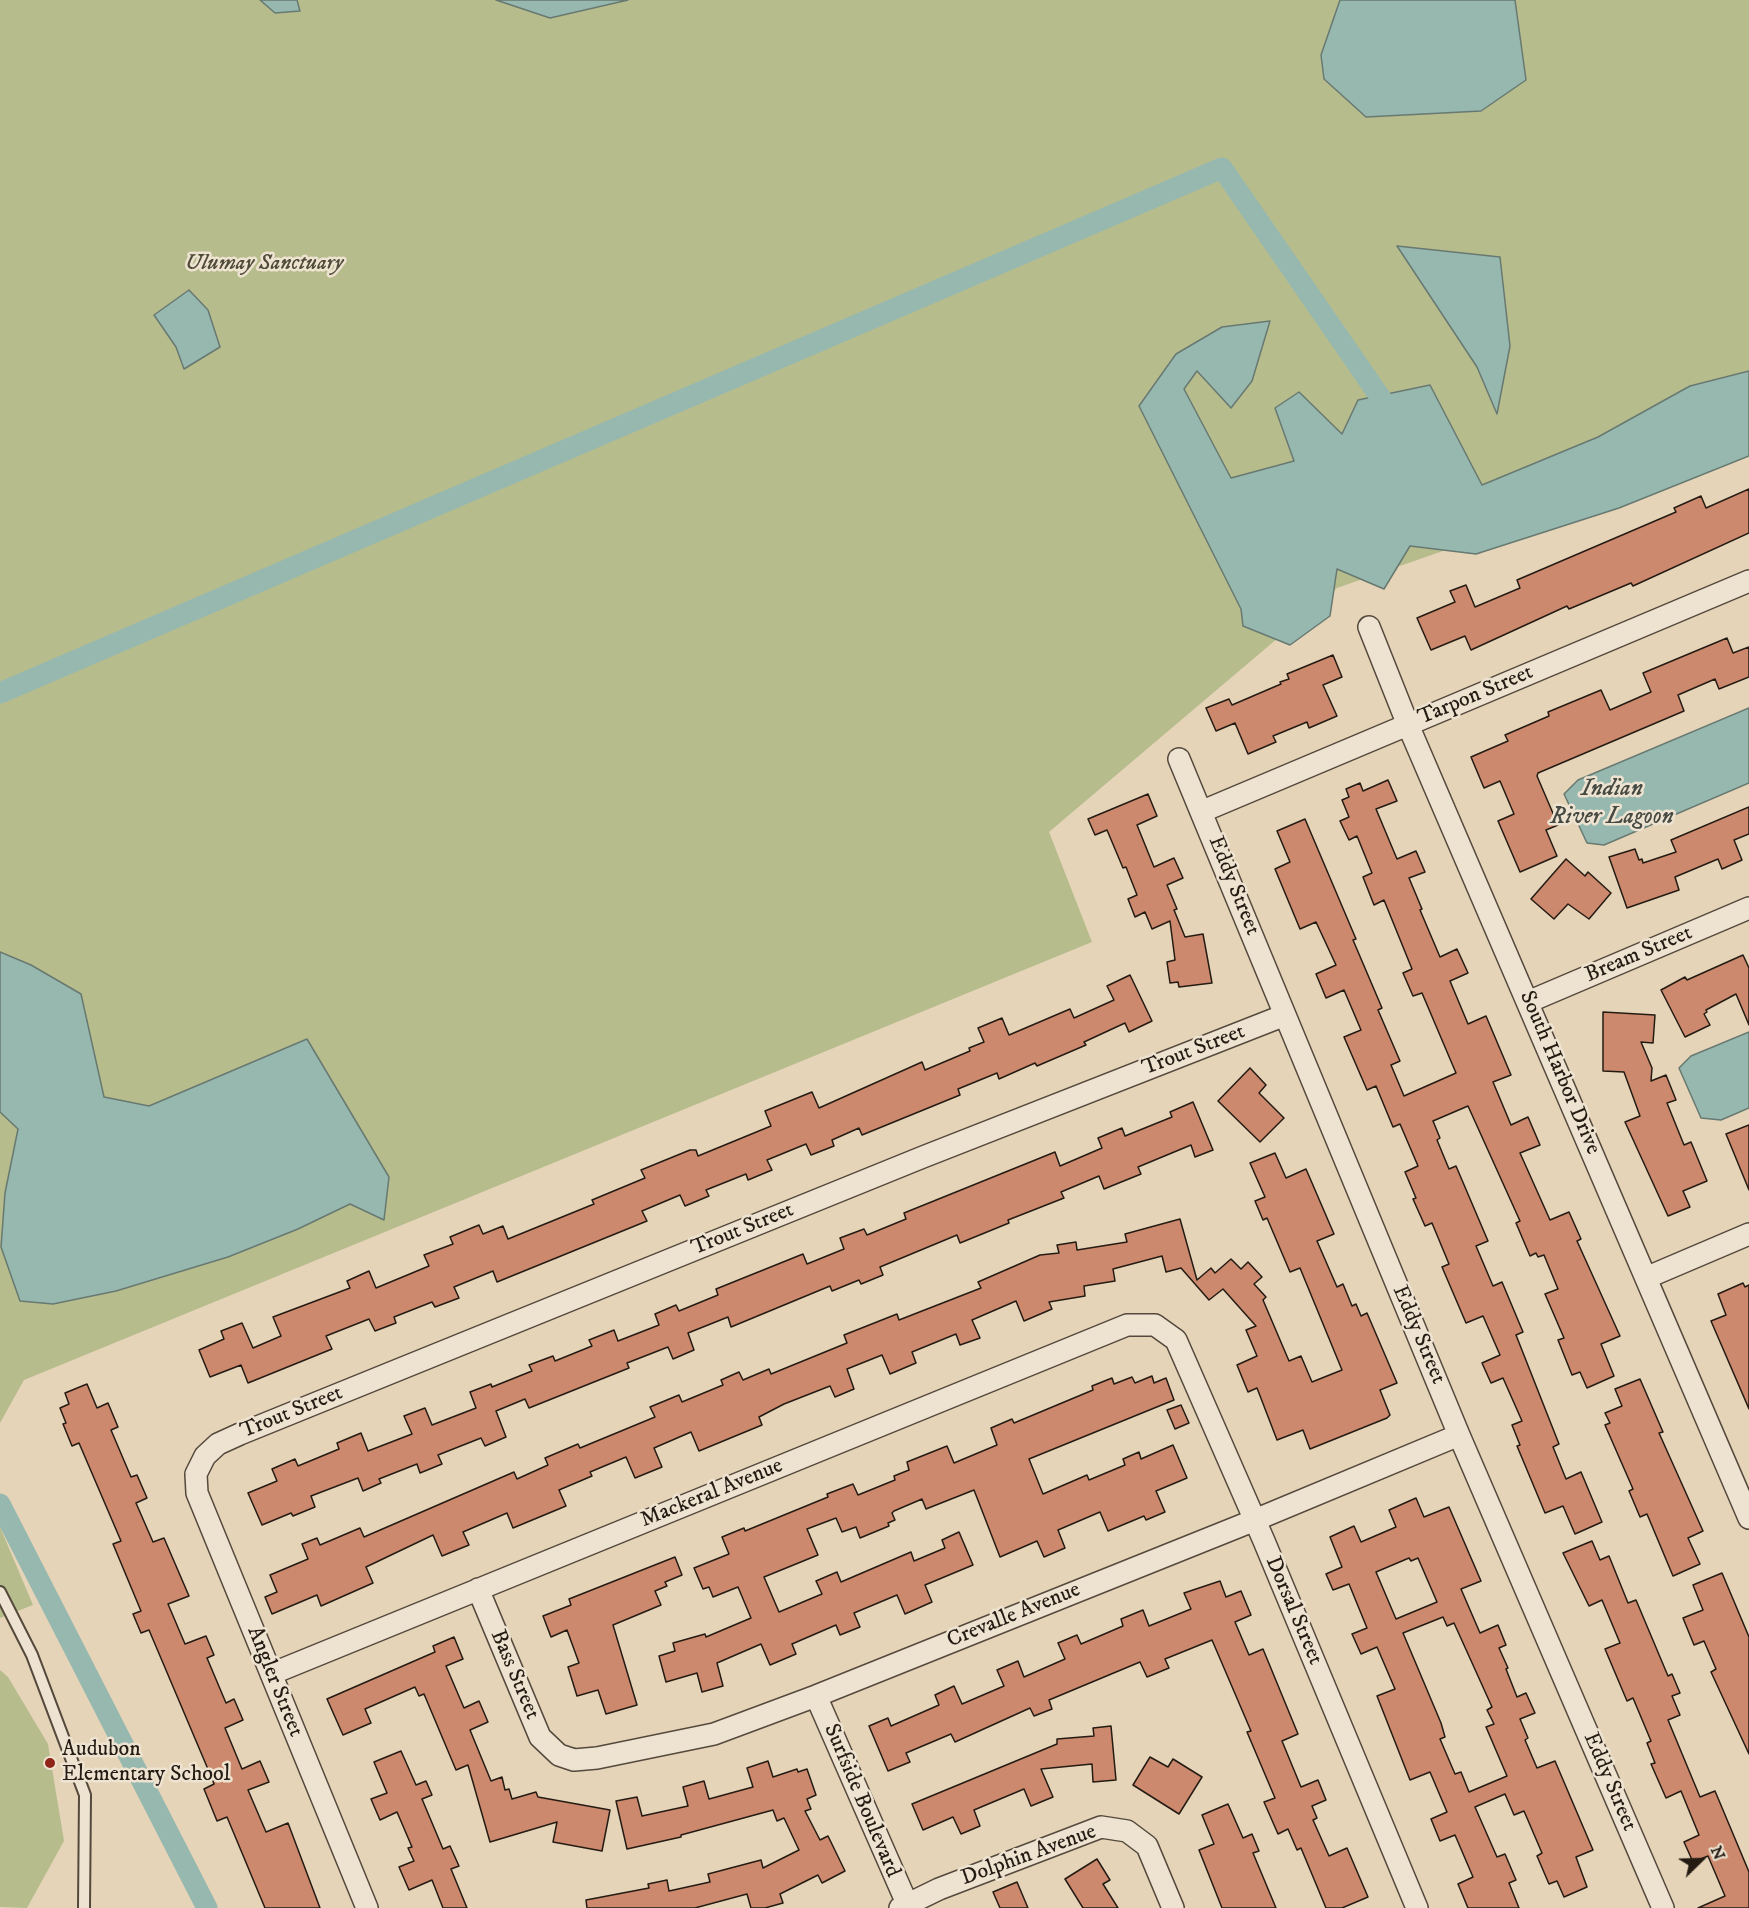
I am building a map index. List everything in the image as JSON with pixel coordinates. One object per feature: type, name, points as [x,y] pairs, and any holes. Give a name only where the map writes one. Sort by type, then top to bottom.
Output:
[{"type":"street","name":"Tarpon Street","points":[[1203,811],[1749,581]]},
{"type":"street","name":"South Harbor Drive","points":[[1369,627],[1408,725],[1648,1277],[1749,1518]]},
{"type":"street","name":"Eddy Street","points":[[1179,759],[1203,811],[1459,1434],[1663,1908]]},
{"type":"street","name":"Bream Street","points":[[1528,1002],[1749,908]]},
{"type":"street","name":"Trout Street","points":[[205,1456],[218,1444],[240,1434],[923,1157],[1285,1015]]},
{"type":"street","points":[[1648,1277],[1749,1234]]},
{"type":"street","name":"Mackeral Avenue","points":[[271,1674],[1127,1325],[1155,1325]]},
{"type":"street","name":"Dorsal Street","points":[[1155,1325],[1176,1340],[1255,1520],[1417,1908]]},
{"type":"street","name":"Crevalle Avenue","points":[[559,1755],[574,1760],[597,1758],[714,1734],[1255,1520],[1459,1434]]},
{"type":"street","name":"Angler Street","points":[[205,1456],[196,1474],[197,1493],[367,1908]]},
{"type":"street","name":"Bass Street","points":[[478,1589],[540,1737],[559,1755]]},
{"type":"street","name":"Surfside Boulevard","points":[[816,1695],[906,1907]]},
{"type":"street","name":"Dolphin Avenue","points":[[906,1907],[939,1889],[1101,1827],[1127,1831],[1147,1846],[1173,1908]]},
{"type":"lane","points":[[0,1592],[32,1655],[85,1795],[84,1908]]},
{"type":"green space","name":"Ulumay Sanctuary","points":[[0,0],[1749,0],[1749,444],[1337,588],[1049,832],[1092,942],[24,1380],[0,1423]]},
{"type":"green space","points":[[0,1527],[33,1605],[0,1618]]},
{"type":"green space","points":[[0,1670],[8,1677],[48,1744],[64,1841],[27,1908],[0,1907]]},
{"type":"water","points":[[260,0],[297,0],[300,11],[275,13]]},
{"type":"water","points":[[496,0],[628,0],[550,18]]},
{"type":"water","points":[[1340,0],[1515,0],[1526,80],[1481,111],[1366,117],[1324,79],[1321,55]]},
{"type":"water","points":[[1397,246],[1500,257],[1510,346],[1497,414],[1477,367]]},
{"type":"water","points":[[189,290],[208,310],[220,347],[184,369],[176,347],[154,315]]},
{"type":"water","points":[[1270,321],[1252,381],[1231,408],[1197,371],[1184,389],[1231,478],[1294,461],[1275,408],[1299,392],[1342,434],[1358,400],[1430,385],[1482,485],[1598,437],[1690,386],[1749,371],[1749,456],[1619,508],[1476,554],[1410,546],[1384,589],[1337,569],[1330,616],[1290,645],[1243,626],[1241,609],[1139,406],[1176,354],[1222,327]]},
{"type":"water","name":"Indian River Lagoon","points":[[1749,708],[1749,783],[1604,845],[1587,843],[1564,794],[1578,780]]},
{"type":"water","points":[[0,952],[31,965],[81,994],[104,1097],[149,1106],[307,1039],[389,1177],[384,1220],[350,1204],[298,1229],[228,1257],[116,1291],[53,1304],[20,1301],[1,1247],[5,1193],[18,1129],[0,1112]]},
{"type":"water","points":[[1749,1032],[1749,1108],[1721,1120],[1701,1118],[1679,1068],[1691,1056]]},
{"type":"building","points":[[1749,489],[1749,533],[1633,586],[1631,583],[1569,609],[1567,606],[1471,650],[1465,636],[1431,650],[1417,618],[1455,602],[1450,591],[1466,585],[1475,607],[1520,588],[1517,580],[1676,512],[1674,508],[1701,496],[1706,508]]},
{"type":"building","points":[[1727,638],[1733,653],[1749,647],[1749,677],[1719,689],[1715,679],[1678,695],[1684,711],[1538,773],[1537,776],[1558,825],[1546,830],[1557,856],[1520,872],[1498,821],[1514,814],[1500,781],[1484,788],[1471,757],[1508,741],[1505,735],[1549,716],[1548,712],[1601,690],[1610,710],[1651,692],[1643,673]]},
{"type":"building","points":[[1333,655],[1342,677],[1323,685],[1337,716],[1309,728],[1307,722],[1273,736],[1276,742],[1248,754],[1235,723],[1216,731],[1206,708],[1229,699],[1232,705],[1281,684],[1280,682],[1289,679],[1287,674]]},
{"type":"building","points":[[1388,780],[1397,801],[1376,809],[1397,859],[1416,851],[1425,872],[1409,878],[1440,957],[1457,949],[1468,973],[1450,981],[1468,1024],[1486,1016],[1511,1075],[1493,1082],[1511,1125],[1528,1117],[1540,1145],[1520,1153],[1550,1220],[1569,1212],[1581,1239],[1577,1241],[1620,1336],[1601,1344],[1614,1376],[1587,1388],[1580,1372],[1572,1375],[1558,1340],[1564,1338],[1545,1294],[1558,1289],[1544,1255],[1538,1257],[1536,1253],[1530,1256],[1516,1223],[1520,1221],[1468,1106],[1433,1121],[1440,1138],[1437,1140],[1449,1169],[1456,1166],[1488,1241],[1476,1246],[1493,1286],[1502,1282],[1523,1332],[1516,1335],[1559,1444],[1553,1447],[1566,1479],[1581,1472],[1602,1522],[1575,1534],[1563,1506],[1545,1513],[1517,1446],[1520,1445],[1512,1425],[1522,1421],[1503,1378],[1491,1383],[1482,1363],[1500,1355],[1483,1316],[1466,1323],[1442,1267],[1449,1264],[1432,1223],[1425,1226],[1413,1199],[1416,1198],[1405,1172],[1418,1166],[1400,1124],[1393,1127],[1376,1086],[1367,1090],[1344,1037],[1361,1030],[1344,990],[1326,998],[1316,974],[1336,965],[1316,922],[1300,929],[1275,869],[1290,862],[1277,831],[1305,819],[1356,939],[1353,940],[1382,1008],[1378,1010],[1400,1061],[1391,1065],[1404,1096],[1456,1073],[1422,993],[1413,996],[1403,973],[1412,969],[1384,900],[1374,905],[1363,877],[1372,873],[1357,836],[1349,840],[1340,821],[1349,817],[1342,800],[1349,797],[1346,789],[1360,783],[1363,791]]},
{"type":"building","points":[[1148,794],[1157,816],[1137,825],[1154,867],[1174,858],[1183,878],[1167,885],[1177,909],[1174,910],[1185,937],[1203,934],[1212,983],[1179,987],[1178,982],[1170,983],[1167,962],[1175,960],[1170,921],[1152,929],[1145,912],[1135,917],[1128,899],[1137,895],[1126,867],[1123,868],[1107,830],[1095,835],[1088,819]]},
{"type":"building","points":[[1749,807],[1749,834],[1734,840],[1742,860],[1722,869],[1718,859],[1675,877],[1679,890],[1627,908],[1609,857],[1635,849],[1639,860],[1642,859],[1643,863],[1676,852],[1671,840]]},
{"type":"building","points":[[1566,859],[1585,876],[1588,872],[1611,893],[1589,919],[1568,904],[1554,919],[1531,899]]},
{"type":"building","points":[[1743,955],[1749,968],[1749,1025],[1736,994],[1706,1010],[1704,1014],[1710,1025],[1685,1037],[1661,990],[1685,977],[1687,980]]},
{"type":"building","points":[[1130,975],[1152,1021],[1129,1032],[1125,1023],[1084,1042],[1086,1045],[1037,1066],[1035,1063],[999,1079],[997,1073],[958,1089],[960,1095],[862,1135],[859,1128],[832,1140],[834,1146],[811,1155],[806,1144],[767,1160],[772,1170],[748,1180],[746,1174],[706,1190],[709,1196],[685,1206],[680,1195],[642,1211],[647,1221],[497,1282],[493,1271],[454,1287],[459,1298],[435,1307],[432,1302],[394,1317],[396,1323],[375,1331],[369,1319],[326,1336],[332,1349],[248,1383],[241,1365],[210,1377],[199,1350],[224,1339],[221,1331],[242,1323],[253,1348],[281,1336],[273,1317],[350,1288],[347,1281],[369,1271],[376,1288],[429,1266],[424,1255],[453,1244],[450,1237],[479,1225],[483,1234],[503,1226],[508,1239],[594,1204],[592,1200],[645,1178],[641,1170],[690,1150],[696,1150],[698,1156],[771,1126],[765,1111],[812,1092],[819,1108],[922,1062],[925,1070],[970,1051],[969,1048],[984,1042],[978,1028],[1002,1018],[1009,1035],[1070,1009],[1074,1018],[1114,1000],[1107,986]]},
{"type":"building","points":[[1603,1012],[1655,1015],[1653,1043],[1641,1042],[1652,1068],[1651,1081],[1666,1075],[1676,1100],[1667,1103],[1684,1145],[1691,1142],[1707,1181],[1683,1191],[1690,1207],[1668,1216],[1625,1122],[1640,1116],[1624,1072],[1603,1071]]},
{"type":"building","points":[[1250,1068],[1266,1085],[1259,1093],[1284,1118],[1260,1142],[1218,1101]]},
{"type":"building","points":[[1193,1102],[1213,1150],[1195,1157],[1191,1145],[1138,1167],[1141,1174],[1104,1189],[1099,1176],[1061,1192],[1064,1198],[1008,1220],[1009,1223],[960,1243],[957,1235],[880,1267],[883,1275],[861,1284],[859,1280],[832,1291],[830,1286],[731,1327],[728,1317],[688,1333],[694,1350],[673,1359],[668,1347],[627,1363],[629,1368],[529,1408],[525,1399],[496,1411],[506,1437],[485,1446],[481,1438],[438,1455],[442,1464],[420,1473],[417,1464],[379,1479],[381,1483],[363,1491],[358,1478],[311,1496],[315,1507],[293,1516],[291,1513],[262,1525],[248,1493],[277,1481],[272,1469],[295,1459],[298,1466],[339,1449],[337,1443],[361,1433],[368,1451],[412,1434],[404,1416],[425,1408],[432,1425],[476,1408],[470,1392],[491,1384],[492,1387],[532,1371],[529,1365],[553,1356],[555,1361],[592,1346],[589,1340],[614,1330],[618,1341],[659,1325],[655,1314],[676,1305],[679,1311],[718,1295],[716,1289],[803,1254],[807,1264],[844,1249],[840,1238],[864,1229],[867,1235],[906,1219],[904,1213],[1055,1152],[1060,1166],[1102,1148],[1098,1138],[1122,1128],[1125,1136],[1172,1117],[1170,1112]]},
{"type":"building","points":[[1749,1125],[1749,1190],[1726,1134]]},
{"type":"building","points":[[1275,1153],[1286,1178],[1306,1169],[1334,1234],[1317,1241],[1337,1287],[1343,1284],[1352,1306],[1356,1304],[1361,1316],[1367,1313],[1397,1383],[1380,1390],[1390,1415],[1387,1418],[1310,1449],[1303,1430],[1277,1440],[1257,1388],[1248,1392],[1237,1365],[1257,1356],[1246,1330],[1256,1326],[1223,1289],[1209,1300],[1181,1268],[1166,1272],[1162,1256],[1113,1269],[1115,1281],[1084,1286],[1085,1296],[1049,1302],[1052,1309],[1024,1321],[1016,1301],[972,1320],[980,1338],[960,1345],[956,1334],[912,1352],[916,1363],[890,1374],[882,1355],[847,1369],[854,1389],[835,1397],[830,1386],[784,1404],[759,1417],[762,1425],[699,1451],[691,1432],[654,1448],[662,1467],[635,1478],[626,1457],[590,1472],[592,1476],[559,1490],[566,1506],[513,1528],[507,1513],[463,1532],[469,1545],[442,1556],[433,1535],[366,1567],[373,1583],[321,1606],[317,1595],[272,1614],[265,1597],[277,1592],[270,1575],[308,1559],[302,1544],[317,1538],[320,1545],[360,1528],[364,1537],[514,1472],[517,1479],[548,1465],[545,1458],[578,1444],[580,1448],[655,1417],[650,1407],[679,1395],[682,1402],[723,1385],[721,1380],[739,1372],[743,1380],[769,1369],[771,1374],[847,1343],[844,1335],[897,1314],[899,1320],[981,1288],[978,1282],[1040,1255],[1059,1253],[1057,1245],[1076,1242],[1077,1250],[1127,1242],[1125,1234],[1180,1219],[1197,1280],[1211,1268],[1215,1273],[1231,1259],[1241,1269],[1248,1262],[1262,1277],[1254,1284],[1266,1297],[1263,1300],[1289,1361],[1301,1356],[1312,1382],[1342,1370],[1300,1268],[1290,1272],[1267,1218],[1263,1220],[1255,1201],[1265,1197],[1250,1163]]},
{"type":"building","points":[[1743,1283],[1745,1287],[1749,1285],[1749,1409],[1711,1321],[1726,1315],[1718,1294]]},
{"type":"building","points":[[1152,1376],[1154,1383],[1166,1378],[1174,1400],[1029,1459],[1043,1494],[1087,1475],[1089,1480],[1125,1465],[1123,1459],[1139,1452],[1141,1459],[1173,1445],[1187,1478],[1156,1491],[1165,1512],[1146,1520],[1144,1516],[1108,1531],[1100,1512],[1058,1530],[1065,1548],[1044,1557],[1037,1541],[1000,1557],[974,1490],[926,1509],[922,1499],[894,1511],[892,1513],[895,1520],[888,1523],[889,1526],[860,1538],[856,1527],[842,1532],[836,1518],[807,1529],[818,1555],[764,1577],[779,1612],[822,1594],[816,1581],[837,1572],[841,1582],[911,1552],[914,1561],[945,1548],[942,1540],[959,1532],[973,1565],[925,1585],[932,1602],[905,1614],[897,1595],[854,1613],[860,1627],[840,1635],[836,1625],[792,1644],[796,1654],[770,1665],[761,1644],[717,1663],[723,1686],[702,1692],[697,1673],[666,1682],[659,1656],[675,1651],[673,1643],[705,1634],[706,1637],[751,1618],[738,1587],[713,1597],[709,1587],[703,1589],[694,1568],[729,1554],[722,1537],[744,1528],[745,1531],[828,1497],[827,1494],[853,1484],[858,1495],[895,1480],[894,1476],[909,1470],[907,1462],[947,1446],[954,1463],[997,1445],[991,1428],[1012,1419],[1014,1423],[1093,1390],[1092,1386],[1112,1378],[1114,1384],[1132,1377],[1135,1383]]},
{"type":"building","points":[[1640,1379],[1663,1432],[1659,1433],[1703,1531],[1688,1538],[1700,1564],[1673,1576],[1647,1514],[1640,1517],[1629,1491],[1633,1489],[1605,1425],[1610,1423],[1605,1413],[1622,1406],[1615,1389]]},
{"type":"building","points":[[87,1384],[97,1408],[108,1403],[118,1427],[111,1430],[131,1477],[137,1475],[147,1498],[136,1503],[153,1542],[164,1538],[189,1596],[168,1604],[185,1644],[206,1636],[214,1655],[207,1658],[226,1703],[234,1699],[243,1720],[225,1728],[242,1769],[260,1761],[269,1782],[248,1790],[266,1832],[288,1823],[320,1908],[265,1908],[227,1817],[217,1821],[204,1789],[214,1784],[213,1781],[149,1630],[141,1633],[133,1614],[141,1611],[113,1544],[121,1541],[79,1443],[72,1446],[63,1424],[66,1423],[60,1408],[69,1404],[65,1393]]},
{"type":"building","points":[[1181,1405],[1189,1423],[1175,1429],[1167,1410]]},
{"type":"building","points":[[1416,1498],[1424,1517],[1449,1507],[1481,1581],[1461,1589],[1480,1633],[1498,1625],[1506,1645],[1499,1648],[1517,1697],[1526,1693],[1535,1713],[1520,1719],[1528,1738],[1525,1740],[1537,1768],[1555,1761],[1593,1850],[1576,1857],[1587,1887],[1564,1897],[1557,1881],[1549,1884],[1537,1856],[1542,1853],[1524,1811],[1514,1815],[1505,1794],[1475,1807],[1497,1857],[1505,1854],[1516,1880],[1509,1883],[1519,1908],[1468,1908],[1458,1884],[1473,1877],[1455,1835],[1440,1841],[1431,1819],[1447,1812],[1430,1772],[1410,1780],[1377,1696],[1395,1689],[1377,1647],[1361,1654],[1352,1634],[1367,1628],[1349,1584],[1333,1590],[1326,1574],[1342,1567],[1330,1537],[1354,1526],[1361,1542],[1396,1527],[1389,1510]],"holes":[[[1409,1558],[1411,1561],[1418,1558],[1437,1602],[1396,1619],[1376,1572]],[[1443,1617],[1447,1626],[1454,1623],[1492,1707],[1487,1710],[1494,1724],[1486,1727],[1507,1776],[1469,1792],[1461,1772],[1455,1774],[1440,1739],[1445,1737],[1441,1723],[1403,1633]]]},
{"type":"building","points":[[1592,1541],[1600,1560],[1609,1556],[1628,1603],[1636,1600],[1668,1676],[1672,1674],[1680,1693],[1672,1696],[1680,1715],[1668,1720],[1700,1797],[1715,1791],[1749,1872],[1749,1908],[1698,1908],[1725,1896],[1708,1856],[1693,1862],[1684,1842],[1699,1835],[1681,1791],[1666,1798],[1651,1764],[1655,1763],[1647,1743],[1651,1741],[1633,1698],[1627,1701],[1605,1649],[1620,1643],[1602,1600],[1589,1606],[1563,1553]]},
{"type":"building","points":[[675,1557],[682,1575],[665,1582],[667,1586],[655,1591],[661,1605],[613,1625],[637,1705],[606,1714],[598,1690],[577,1696],[568,1667],[579,1663],[567,1630],[551,1637],[543,1616],[571,1605],[569,1599]]},
{"type":"building","points":[[1722,1573],[1749,1637],[1749,1754],[1711,1672],[1716,1669],[1704,1641],[1694,1645],[1683,1618],[1703,1610],[1693,1585]]},
{"type":"building","points":[[1220,1581],[1226,1597],[1241,1591],[1251,1615],[1235,1622],[1249,1655],[1263,1649],[1298,1734],[1282,1741],[1301,1787],[1318,1780],[1326,1800],[1312,1806],[1317,1818],[1313,1820],[1329,1856],[1347,1848],[1368,1897],[1342,1908],[1326,1908],[1301,1848],[1297,1850],[1288,1829],[1278,1834],[1264,1802],[1275,1798],[1247,1732],[1251,1731],[1212,1640],[1165,1659],[1169,1668],[1147,1677],[1140,1662],[1049,1700],[1052,1709],[1034,1716],[1030,1708],[955,1742],[951,1734],[906,1753],[910,1762],[888,1771],[869,1726],[888,1718],[891,1726],[939,1705],[935,1695],[954,1686],[962,1704],[1004,1686],[997,1670],[1018,1661],[1024,1677],[1065,1659],[1058,1643],[1077,1635],[1081,1644],[1123,1626],[1121,1619],[1143,1610],[1149,1626],[1191,1609],[1184,1593]]},
{"type":"building","points":[[454,1637],[463,1659],[446,1666],[464,1708],[479,1701],[488,1722],[470,1730],[491,1781],[502,1777],[505,1790],[509,1789],[512,1799],[536,1792],[538,1797],[610,1810],[602,1851],[553,1842],[557,1822],[490,1842],[468,1765],[456,1770],[424,1694],[419,1696],[415,1687],[365,1709],[371,1723],[343,1735],[327,1699],[435,1652],[433,1646]]},
{"type":"building","points":[[1111,1726],[1116,1780],[1093,1782],[1092,1764],[1041,1769],[1053,1797],[1031,1806],[1024,1789],[974,1810],[980,1826],[961,1834],[953,1817],[923,1830],[912,1804],[1057,1744],[1057,1739],[1094,1736],[1093,1728]]},
{"type":"building","points":[[401,1751],[416,1785],[426,1781],[432,1795],[422,1799],[443,1849],[450,1846],[459,1866],[451,1869],[467,1908],[443,1908],[432,1880],[409,1890],[399,1867],[414,1861],[408,1848],[412,1847],[397,1812],[380,1820],[371,1799],[387,1793],[374,1762]]},
{"type":"building","points":[[1150,1757],[1168,1767],[1173,1759],[1202,1777],[1179,1814],[1133,1785]]},
{"type":"building","points":[[768,1761],[773,1777],[797,1769],[798,1772],[807,1769],[816,1795],[807,1799],[811,1809],[805,1811],[820,1840],[828,1836],[845,1871],[822,1883],[818,1875],[780,1894],[783,1903],[765,1908],[751,1908],[747,1894],[695,1908],[587,1908],[586,1900],[649,1888],[648,1884],[667,1880],[669,1891],[710,1882],[708,1874],[761,1860],[763,1868],[799,1850],[784,1818],[777,1821],[773,1810],[681,1835],[681,1837],[627,1849],[616,1801],[637,1797],[642,1816],[688,1806],[683,1787],[704,1781],[709,1799],[753,1787],[747,1768]]},
{"type":"building","points":[[1228,1804],[1243,1838],[1252,1834],[1259,1851],[1253,1853],[1276,1908],[1222,1908],[1199,1850],[1214,1844],[1202,1815]]},
{"type":"building","points":[[1097,1859],[1110,1880],[1103,1884],[1118,1908],[1083,1908],[1065,1879]]},
{"type":"building","points":[[1017,1882],[1028,1908],[1000,1908],[993,1892]]},
{"type":"waterway","points":[[0,693],[1222,168],[1396,420]]},
{"type":"waterway","points":[[0,1504],[207,1908]]},
{"type":"place","name":"Audubon Elementary School","points":[[50,1763]]}]
